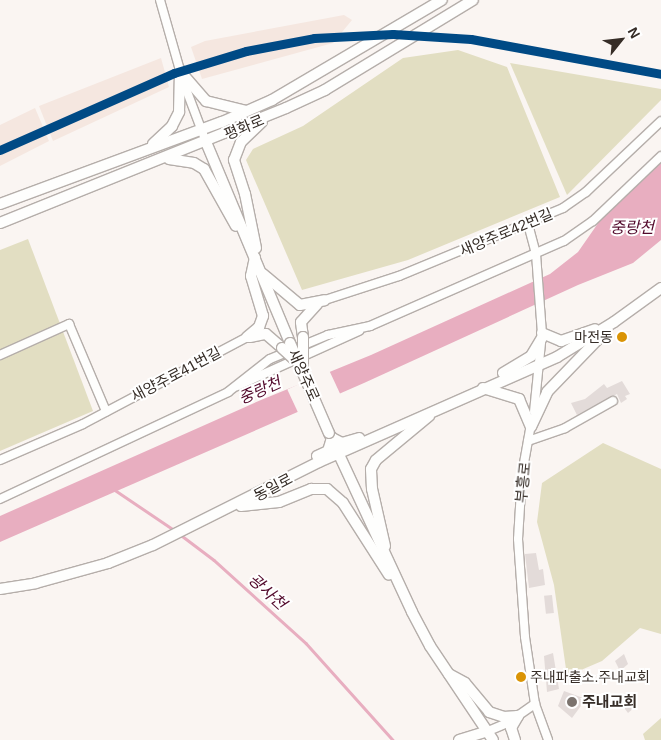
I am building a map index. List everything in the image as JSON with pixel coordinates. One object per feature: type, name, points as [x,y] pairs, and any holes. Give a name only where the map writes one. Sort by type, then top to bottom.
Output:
[{"type":"main road","name":"평화로","points":[[0,204],[246,111],[305,82],[442,0]]},
{"type":"main road","name":"평화로","points":[[0,223],[206,142],[325,90],[473,0]]},
{"type":"main road","points":[[180,70],[206,101],[246,111]]},
{"type":"main road","points":[[150,148],[172,126],[179,112],[180,70]]},
{"type":"main road","points":[[266,117],[241,142],[234,160],[245,194],[261,272],[300,305],[325,300]]},
{"type":"main road","name":"새양주로","points":[[206,142],[261,272],[286,345],[302,368],[330,435],[340,453],[403,593],[449,674],[489,736]]},
{"type":"main road","points":[[165,158],[189,161],[204,169],[254,255],[251,276],[262,316],[259,327],[247,337]]},
{"type":"main road","points":[[540,365],[614,322],[661,288]]},
{"type":"main road","points":[[302,368],[303,337],[301,322],[304,316],[325,300]]},
{"type":"main road","points":[[479,390],[531,356],[542,335],[560,341],[614,322]]},
{"type":"main road","points":[[531,427],[547,392],[614,322]]},
{"type":"main road","points":[[247,337],[266,334],[286,345]]},
{"type":"main road","name":"동일로","points":[[0,589],[36,583],[90,568],[154,545],[235,507],[340,453],[479,390],[540,365]]},
{"type":"main road","points":[[479,390],[519,399],[531,427]]},
{"type":"main road","points":[[384,551],[386,544],[372,489],[372,469],[376,460],[434,412]]},
{"type":"main road","points":[[268,489],[296,467],[328,451],[330,435],[342,444],[406,423]]},
{"type":"main road","points":[[235,507],[279,502],[311,489],[327,489],[343,503],[371,550],[403,593]]},
{"type":"main road","points":[[449,674],[465,683],[489,712],[504,717],[518,716]]},
{"type":"main road","points":[[515,740],[511,728],[518,716]]},
{"type":"main road","points":[[459,740],[489,736]]},
{"type":"street","name":"새양주로","points":[[160,0],[180,70],[206,142]]},
{"type":"street","name":"새양주로42번길","points":[[325,300],[399,276],[528,224],[578,199],[661,121]]},
{"type":"street","points":[[0,499],[231,389],[270,359],[328,335],[370,326],[536,254],[593,221],[661,156]]},
{"type":"street","name":"부흥로","points":[[528,224],[536,254],[542,335],[540,365],[522,474],[518,539],[525,637],[535,704],[548,740]]},
{"type":"street","points":[[0,355],[69,324],[106,411]]},
{"type":"street","name":"새양주로41번길","points":[[0,460],[106,411],[247,337]]},
{"type":"street","points":[[528,441],[565,428],[613,401]]},
{"type":"street","points":[[489,736],[535,704]]},
{"type":"shaded area","points":[[344,15],[352,20],[333,43],[202,79],[191,47],[205,41]]},
{"type":"shaded area","points":[[458,50],[507,67],[560,197],[408,260],[302,290],[246,160],[253,149],[303,126],[403,58]]},
{"type":"shaded area","points":[[161,58],[169,87],[53,141],[39,106]]},
{"type":"shaded area","points":[[510,63],[661,89],[661,100],[567,195]]},
{"type":"shaded area","points":[[35,108],[49,141],[0,166],[0,125]]},
{"type":"shaded area","points":[[28,239],[93,411],[0,451],[0,250]]},
{"type":"shaded area","points":[[603,443],[661,469],[661,634],[640,628],[602,661],[567,676],[554,585],[537,522],[542,483]]},
{"type":"shaded area","points":[[661,718],[661,740],[645,740],[643,734]]},
{"type":"water","name":"중랑천","points":[[661,159],[661,240],[633,263],[578,285],[364,383],[0,542],[0,516],[261,400],[371,355],[550,274],[578,252],[601,219]]},
{"type":"pier","points":[[329,370],[341,396],[300,416],[287,389]]},
{"type":"building","points":[[622,381],[630,394],[625,396],[627,399],[621,403],[617,394],[577,415],[571,403],[585,399],[604,384],[607,388]]},
{"type":"building","points":[[536,553],[539,570],[543,569],[545,585],[529,588],[525,554]]},
{"type":"building","points":[[552,595],[554,613],[546,614],[544,596]]},
{"type":"building","points":[[553,653],[559,689],[547,692],[544,656]]},
{"type":"building","points":[[624,654],[628,664],[620,671],[615,661]]},
{"type":"building","name":"주내교회","points":[[564,691],[586,699],[572,718],[558,706]]},
{"type":"building","points":[[629,699],[636,706],[628,713],[622,705]]},
{"type":"waterway","name":"광사천","points":[[115,490],[174,530]]},
{"type":"waterway","name":"광사천","points":[[181,535],[214,560],[306,643],[393,740]]},
{"type":"transit line","points":[[0,150],[174,73],[246,51],[314,38],[393,34],[471,39],[661,74]]},
{"type":"place","name":"마전동","points":[[622,337]]},
{"type":"place","name":"주내파출소.주내교회","points":[[521,677]]},
{"type":"place","name":"주내교회","points":[[572,702]]}]
